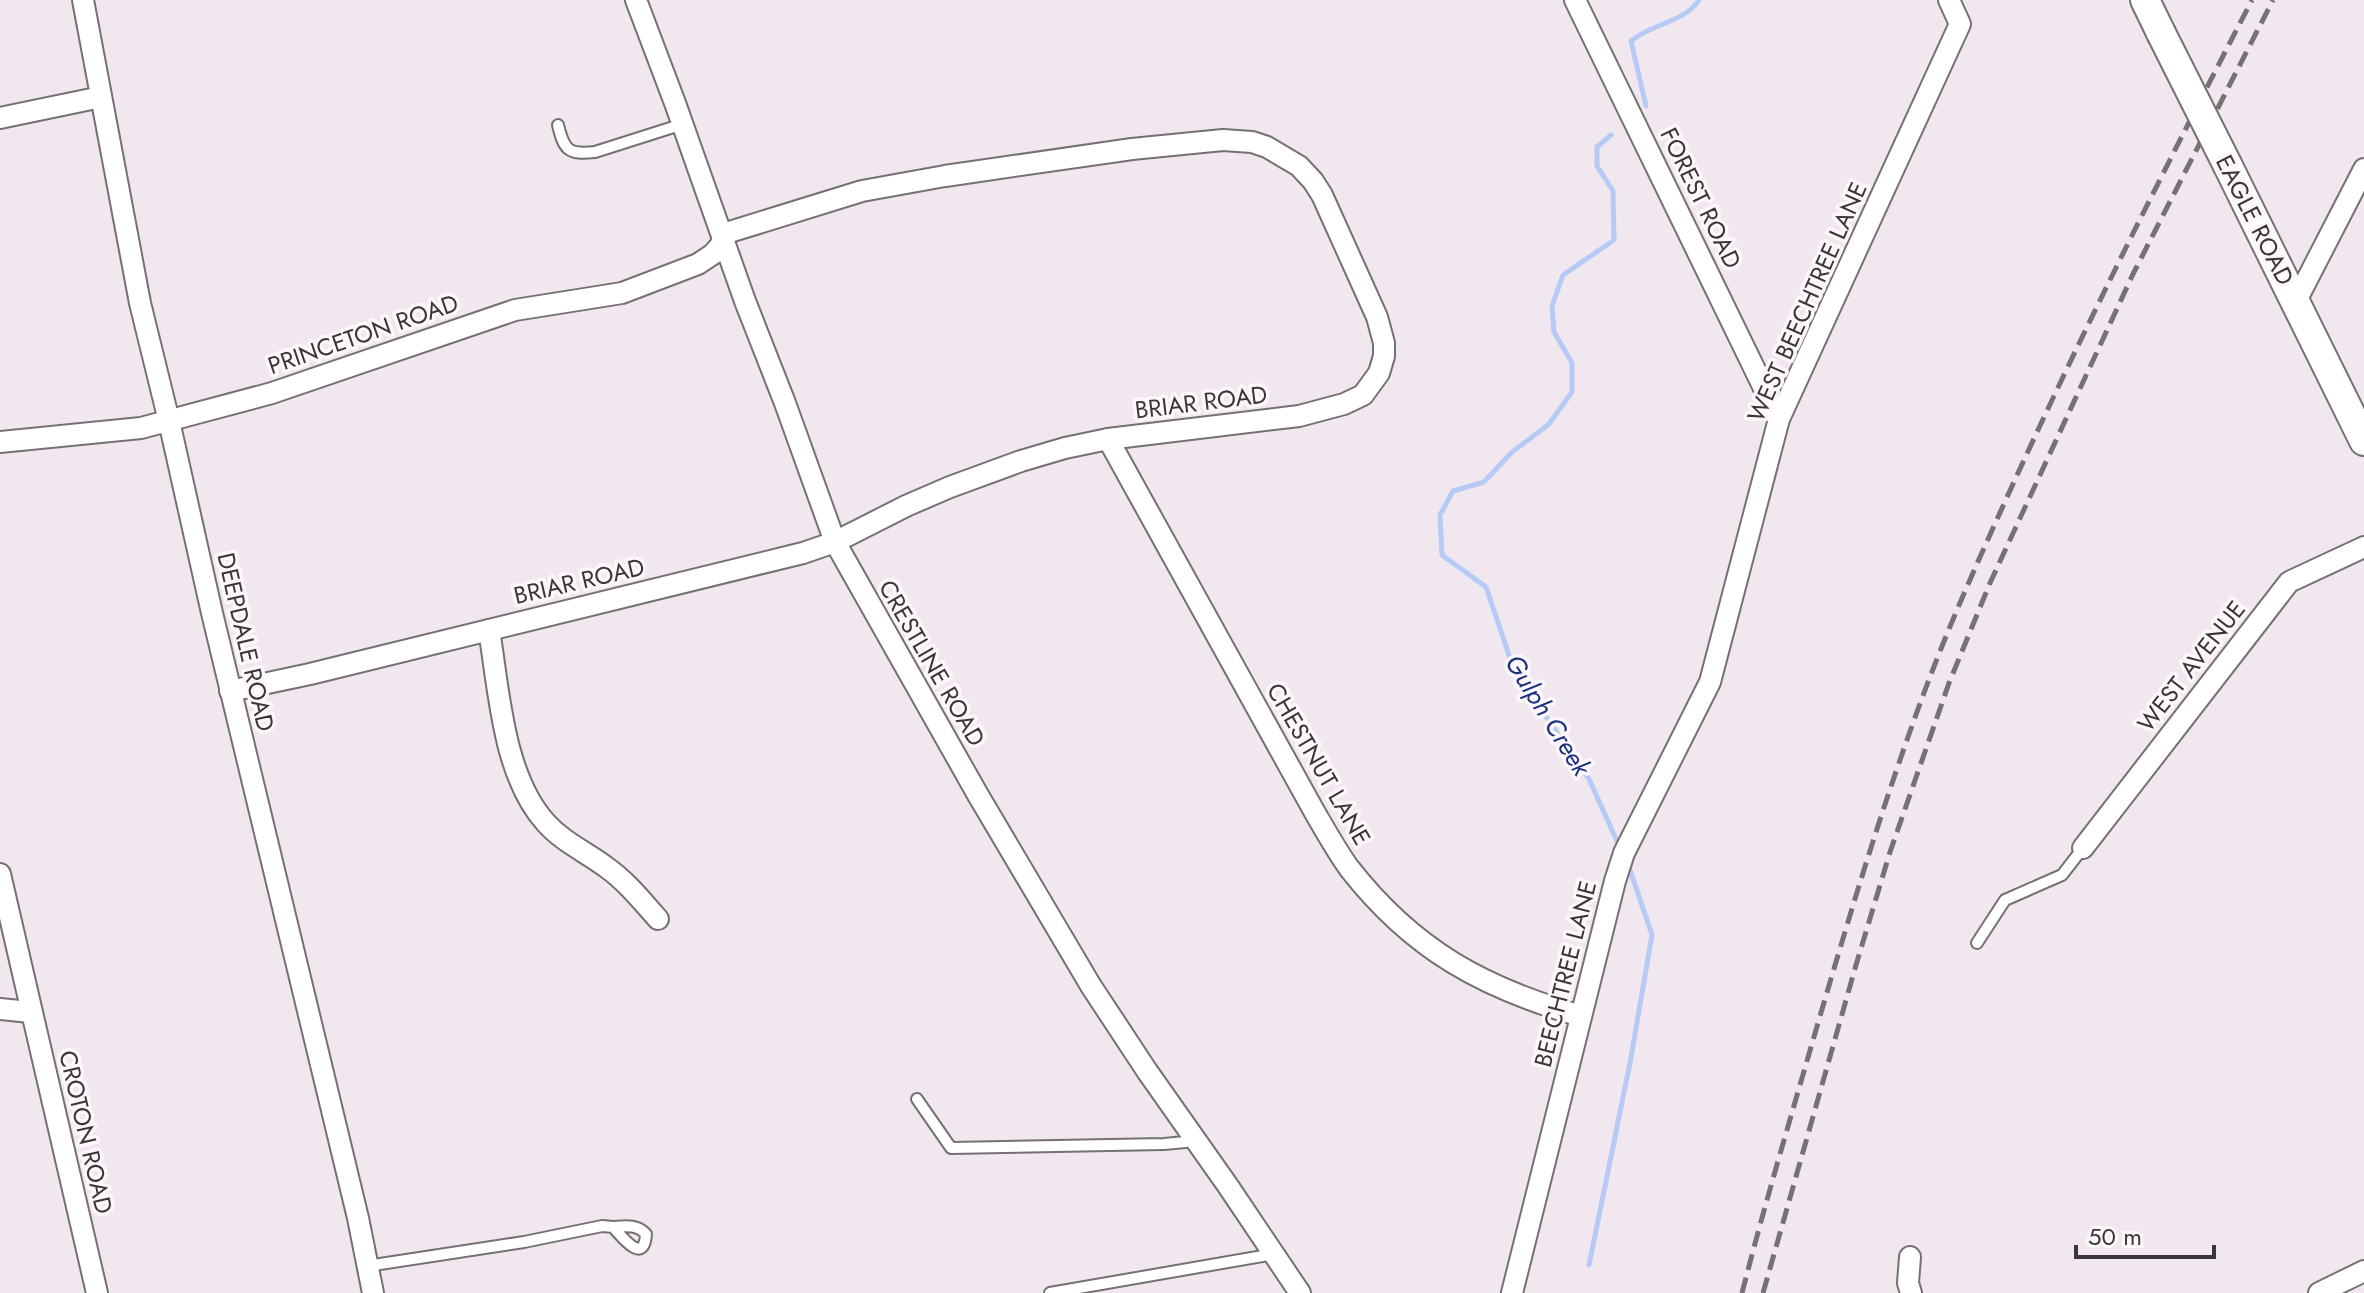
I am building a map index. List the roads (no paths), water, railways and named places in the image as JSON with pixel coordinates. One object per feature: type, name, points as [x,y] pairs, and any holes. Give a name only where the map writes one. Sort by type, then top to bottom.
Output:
[{"type":"street","name":"DEEPDALE ROAD","points":[[83,0],[140,303],[373,1293]]},
{"type":"street","name":"CRESTLINE ROAD","points":[[636,0],[835,542],[978,795],[1091,986],[1300,1293]]},
{"type":"street","name":"FOREST ROAD","points":[[1575,0],[1779,419]]},
{"type":"street","name":"WEST BEECHTREE LANE","points":[[1710,682],[1779,419],[1960,24],[1949,0]]},
{"type":"street","name":"EAGLE ROAD","points":[[2145,0],[2364,441]]},
{"type":"street","points":[[0,118],[101,97]]},
{"type":"street","name":"BRIAR ROAD","points":[[230,691],[788,557],[835,542],[906,506],[964,482],[1065,448],[1108,439],[1299,416],[1344,404],[1363,395],[1373,383],[1384,356],[1377,317],[1322,195],[1299,166],[1283,155],[1252,142],[1223,140],[1132,149],[945,176],[862,191],[723,234]]},
{"type":"street","points":[[2296,301],[2364,169]]},
{"type":"street","name":"PRINCETON ROAD","points":[[0,442],[141,428],[272,393],[515,310],[622,293],[698,264],[721,245],[723,234]]},
{"type":"street","name":"CHESTNUT LANE","points":[[1108,439],[1347,866],[1378,902],[1435,952],[1531,1002],[1581,1016]]},
{"type":"street","name":"WEST AVENUE","points":[[2083,848],[2289,582],[2364,547]]},
{"type":"street","points":[[489,630],[506,729],[520,783],[532,805],[547,825],[565,841],[607,867],[658,919]]},
{"type":"street","name":"BEECHTREE LANE","points":[[1512,1293],[1624,853],[1710,682]]},
{"type":"street","name":"CROTON ROAD","points":[[0,874],[97,1293]]},
{"type":"street","points":[[0,1009],[30,1012]]},
{"type":"street","points":[[1910,1257],[1908,1283],[1911,1293]]},
{"type":"street","points":[[2319,1293],[2364,1271]]},
{"type":"lane","points":[[558,125],[565,147],[569,151],[583,153],[683,124]]},
{"type":"lane","points":[[1977,943],[2005,900],[2062,875],[2083,848]]},
{"type":"lane","points":[[917,1099],[948,1145],[958,1149],[1196,1141]]},
{"type":"lane","points":[[367,1266],[602,1226],[613,1227]]},
{"type":"lane","points":[[1050,1293],[1274,1254]]},
{"type":"waterway","name":"Gulph Creek","points":[[1646,106],[1631,41],[1677,18],[1699,0]]},
{"type":"waterway","name":"Gulph Creek","points":[[1611,135],[1597,147],[1597,166],[1613,191],[1614,240],[1563,275],[1552,306],[1554,332],[1572,363],[1572,392],[1549,424],[1511,453],[1484,482],[1453,491],[1440,515],[1442,555],[1486,587],[1514,670],[1589,779],[1620,848]]},
{"type":"waterway","name":"Gulph Creek","points":[[1589,1265],[1652,935],[1628,864]]},
{"type":"railway","points":[[1742,1293],[1857,892],[1899,762],[1940,652],[1991,532],[2070,362],[2252,0]]},
{"type":"railway","points":[[1763,1293],[1890,852],[1949,683],[1990,583],[2133,274],[2273,0]]}]
